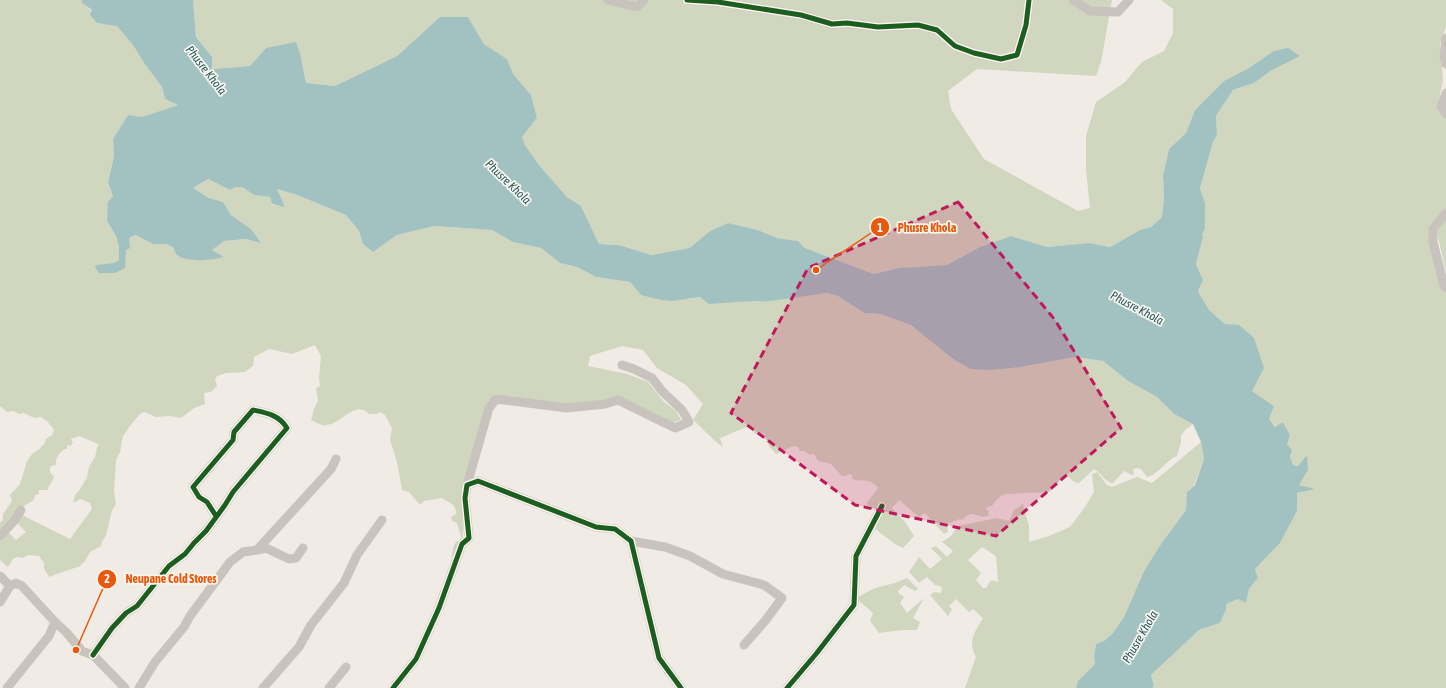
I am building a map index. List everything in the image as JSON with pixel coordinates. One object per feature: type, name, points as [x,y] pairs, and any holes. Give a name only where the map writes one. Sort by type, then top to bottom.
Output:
[{"type":"street","points":[[608,0],[637,7],[644,0]]},
{"type":"street","points":[[687,0],[718,2],[801,15],[832,24],[847,23],[878,27],[918,25],[937,30],[955,46],[974,53],[1001,59],[1017,55],[1026,25],[1029,0]]},
{"type":"street","points":[[1073,0],[1090,11],[1118,12],[1129,0]]},
{"type":"street","points":[[1446,38],[1444,57],[1446,64]]},
{"type":"street","points":[[1446,93],[1441,107],[1446,114]]},
{"type":"street","points":[[1446,213],[1433,229],[1433,242],[1444,286],[1446,288]]},
{"type":"street","points":[[393,688],[416,659],[439,608],[462,544],[469,538],[465,498],[467,485],[489,408],[496,399],[567,408],[605,404],[618,400],[675,428],[689,422],[682,410],[662,391],[652,378],[622,365]]},
{"type":"street","points":[[93,656],[112,628],[126,613],[137,606],[169,566],[185,554],[206,531],[233,492],[287,428],[283,420],[271,414],[253,410],[234,432],[233,440],[193,487],[199,497],[208,502],[216,516]]},
{"type":"street","points":[[257,550],[331,469],[336,460]]},
{"type":"street","points":[[467,485],[478,481],[596,527],[615,529],[631,541],[664,547],[690,556],[723,574],[764,585],[782,598],[765,621],[744,645]]},
{"type":"street","points":[[787,688],[816,654],[854,605],[856,556],[882,506]]},
{"type":"street","points":[[0,536],[14,521],[21,510]]},
{"type":"street","points":[[263,688],[299,647],[311,625],[344,583],[357,555],[382,520]]},
{"type":"street","points":[[631,541],[659,658],[681,688]]},
{"type":"street","points":[[139,688],[155,662],[184,627],[190,616],[230,562],[243,552],[266,548],[289,559],[296,558],[303,548]]},
{"type":"street","points":[[0,576],[10,586]]},
{"type":"street","points":[[0,602],[10,586],[16,583],[22,586],[82,651],[93,656],[125,688]]},
{"type":"street","points":[[7,688],[49,636],[55,622]]},
{"type":"street","points":[[328,688],[346,667]]},
{"type":"highlighted area","points":[[958,202],[1055,320],[1121,428],[996,536],[855,505],[731,413],[808,268]]},
{"type":"green space","points":[[0,0],[82,0],[82,3],[92,11],[97,23],[117,25],[133,45],[162,87],[165,99],[178,105],[142,117],[128,115],[113,139],[114,156],[108,182],[113,196],[107,221],[116,236],[119,247],[119,260],[114,263],[100,265],[99,273],[126,258],[129,238],[137,235],[153,244],[166,244],[173,247],[175,253],[223,257],[212,250],[224,241],[246,239],[260,243],[251,229],[231,215],[223,202],[209,198],[193,188],[208,179],[230,190],[235,186],[242,187],[254,195],[270,197],[272,205],[285,206],[276,189],[297,195],[346,215],[359,231],[363,244],[373,252],[397,235],[434,226],[492,230],[513,242],[541,248],[560,263],[577,267],[596,277],[630,282],[641,295],[690,299],[700,297],[736,302],[754,302],[827,293],[838,296],[864,313],[880,314],[911,325],[926,336],[1021,367],[1075,357],[1103,361],[1128,381],[1157,397],[1174,414],[1193,424],[1185,430],[1181,436],[1177,456],[1151,476],[1147,477],[1141,469],[1137,468],[1133,469],[1134,474],[1132,475],[1124,471],[1112,484],[1094,469],[1079,483],[1074,482],[1069,477],[1062,477],[1050,492],[1006,494],[998,498],[992,506],[987,507],[986,509],[989,511],[988,516],[984,517],[970,514],[962,520],[960,519],[947,524],[948,532],[944,534],[925,513],[919,517],[899,500],[892,508],[905,522],[914,536],[903,548],[895,544],[874,528],[878,508],[873,508],[866,504],[878,488],[874,484],[868,481],[852,479],[852,475],[849,474],[842,476],[831,464],[818,461],[814,454],[800,451],[798,447],[793,446],[776,454],[769,446],[763,433],[755,434],[749,426],[720,438],[723,447],[693,420],[703,404],[686,385],[657,368],[643,350],[622,346],[590,356],[588,366],[627,374],[648,382],[664,402],[676,411],[681,420],[670,423],[618,399],[561,406],[495,394],[475,442],[462,489],[463,535],[461,543],[451,558],[454,545],[457,541],[460,542],[461,537],[457,523],[452,521],[451,517],[456,514],[456,510],[452,504],[442,498],[424,501],[420,505],[409,492],[402,490],[397,462],[390,440],[392,428],[385,415],[380,412],[377,414],[369,414],[364,410],[358,409],[332,424],[318,424],[311,420],[318,401],[316,388],[320,386],[319,378],[321,356],[315,345],[292,354],[269,349],[254,357],[253,366],[245,372],[226,373],[217,376],[215,380],[217,386],[211,392],[204,393],[205,404],[194,408],[181,418],[170,416],[156,417],[145,412],[141,413],[133,422],[123,436],[120,452],[116,460],[114,491],[116,504],[111,515],[106,535],[101,546],[90,552],[85,561],[79,567],[49,577],[44,568],[44,563],[39,556],[29,555],[22,558],[17,557],[13,559],[8,567],[0,560],[0,538],[7,531],[16,540],[26,532],[16,522],[22,515],[70,539],[92,509],[90,503],[80,499],[73,503],[75,495],[87,477],[89,467],[95,457],[98,444],[79,436],[71,439],[73,443],[70,446],[67,445],[67,449],[64,449],[58,456],[56,465],[51,466],[50,472],[54,476],[48,490],[39,490],[39,494],[35,495],[34,500],[20,508],[0,532],[0,523],[3,520],[3,514],[12,501],[10,495],[20,484],[27,461],[32,454],[44,444],[46,439],[52,435],[54,430],[47,421],[41,417],[34,418],[24,413],[19,414],[14,411],[7,412],[0,406]]},
{"type":"green space","points":[[193,0],[1112,0],[1101,62],[1096,76],[977,69],[948,91],[951,109],[984,159],[1078,211],[1090,208],[1086,169],[1086,136],[1096,102],[1124,83],[1142,62],[1164,51],[1173,33],[1173,9],[1161,0],[1446,0],[1446,26],[1440,44],[1443,79],[1437,110],[1446,117],[1446,210],[1429,229],[1442,289],[1446,293],[1446,688],[1152,688],[1154,686],[1151,675],[1199,630],[1220,623],[1226,610],[1226,604],[1238,599],[1246,603],[1249,589],[1258,578],[1255,569],[1280,543],[1297,511],[1297,493],[1314,489],[1299,485],[1307,456],[1298,466],[1293,465],[1287,444],[1290,435],[1283,422],[1276,427],[1269,419],[1274,406],[1252,391],[1239,326],[1225,324],[1209,310],[1198,291],[1203,280],[1196,264],[1203,237],[1205,203],[1200,190],[1213,142],[1217,135],[1216,116],[1233,90],[1254,83],[1272,70],[1249,68],[1224,81],[1195,110],[1186,133],[1169,149],[1163,176],[1164,197],[1162,217],[1151,227],[1140,230],[1110,247],[1089,243],[1047,247],[1011,236],[980,247],[947,265],[898,268],[874,274],[805,248],[798,241],[777,238],[758,230],[728,223],[710,231],[691,248],[650,255],[619,245],[599,244],[581,206],[567,197],[539,165],[525,145],[522,137],[537,118],[531,95],[512,74],[507,59],[484,44],[468,17],[440,17],[397,56],[335,86],[306,83],[301,57],[266,48],[250,66],[211,69],[212,57],[196,37]]},
{"type":"green space","points":[[1446,219],[1446,272],[1437,232]]},
{"type":"green space","points":[[1201,442],[1204,459],[1194,485],[1187,492],[1186,510],[1161,544],[1144,571],[1124,617],[1113,633],[1104,641],[1096,644],[1094,656],[1095,664],[1078,681],[1076,688],[965,688],[976,657],[972,646],[973,637],[983,618],[973,609],[969,612],[956,599],[949,606],[952,609],[948,616],[930,595],[934,592],[941,593],[942,587],[935,585],[927,577],[919,583],[909,572],[919,557],[930,569],[942,559],[931,548],[936,546],[947,557],[953,551],[942,542],[951,536],[958,526],[997,518],[1009,521],[1014,510],[1023,504],[1029,526],[1029,542],[1049,536],[1070,527],[1094,492],[1092,474],[1097,472],[1107,485],[1112,487],[1137,477],[1152,483]],"holes":[[[982,547],[996,556],[998,582],[991,580],[986,588],[983,588],[976,580],[981,573],[968,560]]]},
{"type":"green space","points":[[907,578],[918,589],[915,591],[904,585],[898,591],[899,594],[904,597],[900,603],[907,613],[924,598],[913,618],[920,622],[917,630],[879,633],[870,621],[873,613],[856,598],[875,588]]},
{"type":"water","points":[[82,0],[193,0],[196,37],[212,57],[212,69],[250,66],[266,48],[296,42],[301,57],[306,83],[335,86],[397,56],[440,17],[468,17],[484,44],[507,59],[513,74],[531,95],[537,118],[522,137],[525,145],[539,165],[567,197],[581,206],[599,244],[619,245],[651,255],[690,248],[710,231],[728,223],[758,230],[777,238],[798,241],[805,248],[874,274],[898,268],[947,265],[980,247],[1011,236],[1047,247],[1089,243],[1110,247],[1140,230],[1151,227],[1162,217],[1164,197],[1163,176],[1169,149],[1186,133],[1195,110],[1224,81],[1249,68],[1274,51],[1288,48],[1300,56],[1272,70],[1254,83],[1233,90],[1216,116],[1217,135],[1213,142],[1200,189],[1205,203],[1205,228],[1202,235],[1203,237],[1196,264],[1203,280],[1198,291],[1209,310],[1225,324],[1239,325],[1254,338],[1264,368],[1252,391],[1274,406],[1269,419],[1275,427],[1283,422],[1290,435],[1287,444],[1292,450],[1290,456],[1293,465],[1298,466],[1307,455],[1308,470],[1299,485],[1315,489],[1297,493],[1297,511],[1280,543],[1255,569],[1258,578],[1249,589],[1246,603],[1238,599],[1226,604],[1226,610],[1220,623],[1199,630],[1151,675],[1154,686],[1152,688],[1076,688],[1078,681],[1095,664],[1094,656],[1096,644],[1104,641],[1113,633],[1124,617],[1144,571],[1161,544],[1186,510],[1187,492],[1195,485],[1204,459],[1201,442],[1193,424],[1174,414],[1157,397],[1128,381],[1103,361],[1075,357],[1021,367],[990,370],[971,369],[953,359],[911,325],[880,314],[864,313],[838,296],[827,293],[771,301],[709,304],[700,297],[672,301],[641,295],[630,282],[596,277],[577,267],[560,263],[541,248],[513,242],[492,230],[434,226],[397,235],[373,252],[363,244],[359,231],[346,215],[297,195],[277,189],[285,207],[272,204],[270,197],[254,195],[242,187],[235,187],[230,190],[208,179],[193,188],[209,198],[223,202],[231,215],[251,229],[261,243],[246,239],[224,241],[212,250],[224,257],[206,260],[193,260],[181,258],[177,255],[173,247],[166,244],[153,244],[136,235],[129,238],[130,248],[126,250],[125,268],[115,273],[99,273],[95,267],[96,265],[114,263],[119,260],[119,247],[116,236],[107,221],[108,202],[113,196],[108,182],[114,156],[113,139],[128,115],[142,117],[178,105],[165,99],[162,87],[133,45],[117,26],[97,23],[90,15],[92,10],[82,3]]},
{"type":"cycle path","points":[[687,0],[718,2],[801,15],[832,24],[847,23],[878,27],[918,25],[937,30],[955,46],[974,53],[1001,59],[1017,55],[1026,25],[1029,0]]},
{"type":"cycle path","points":[[93,655],[112,628],[126,613],[137,606],[169,566],[185,554],[206,531],[233,492],[287,428],[276,417],[253,410],[234,432],[233,440],[193,487],[199,497],[207,502],[216,516]]},
{"type":"cycle path","points":[[393,688],[416,659],[439,608],[462,544],[469,538],[465,498],[467,485],[478,481],[596,527],[615,529],[631,541],[659,658],[681,688]]},
{"type":"cycle path","points":[[787,688],[816,654],[854,605],[856,556],[882,506]]},
{"type":"place","name":"Phusre Khola","points":[[816,270]]},
{"type":"place","name":"Neupane Cold Stores","points":[[76,650]]}]
